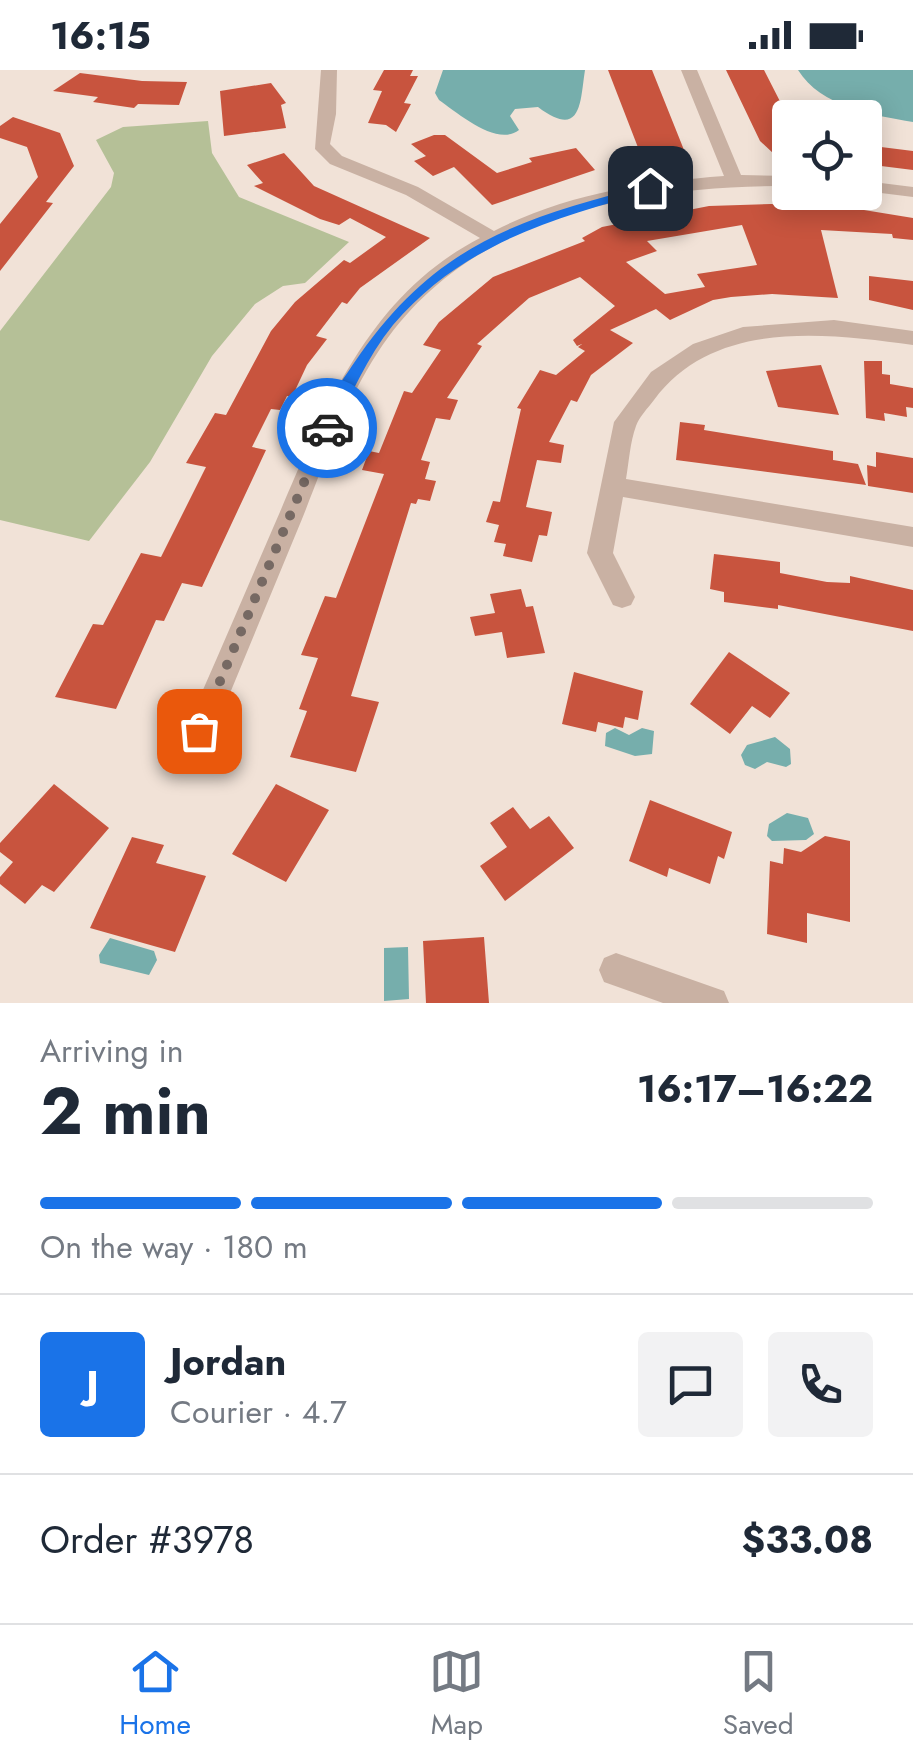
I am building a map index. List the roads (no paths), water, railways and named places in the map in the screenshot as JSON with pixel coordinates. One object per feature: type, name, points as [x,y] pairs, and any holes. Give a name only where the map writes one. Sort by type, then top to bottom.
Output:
[{"type":"street","points":[[329,70],[328,114],[321,145],[331,155],[378,181],[438,204],[493,238]]},
{"type":"street","points":[[689,70],[734,179]]},
{"type":"street","points":[[191,751],[344,390],[389,322],[447,268],[493,238],[602,197],[734,179],[772,180]]},
{"type":"street","points":[[882,188],[913,192]]},
{"type":"street","points":[[622,597],[600,553],[625,422],[659,377],[700,349],[761,331],[834,328],[913,338]]},
{"type":"street","points":[[612,486],[913,537]]},
{"type":"street","points":[[616,970],[706,1002]]},
{"type":"water","points":[[443,70],[585,70],[580,104],[571,118],[563,120],[538,107],[515,109],[510,116],[519,130],[500,134],[478,127],[439,100],[435,93]]},
{"type":"water","points":[[798,70],[913,70],[913,122],[882,116],[882,100],[832,100],[808,83]]},
{"type":"water","points":[[615,728],[629,735],[642,728],[654,731],[652,754],[635,756],[605,746],[606,733]]},
{"type":"water","points":[[775,737],[790,749],[791,764],[786,767],[767,762],[755,769],[745,765],[741,755],[747,745]]},
{"type":"water","points":[[787,813],[808,818],[814,834],[806,840],[772,841],[767,836],[769,824]]},
{"type":"water","points":[[110,938],[154,951],[157,960],[149,975],[100,963],[99,955]]},
{"type":"water","points":[[408,947],[409,999],[384,1001],[384,948]]}]
